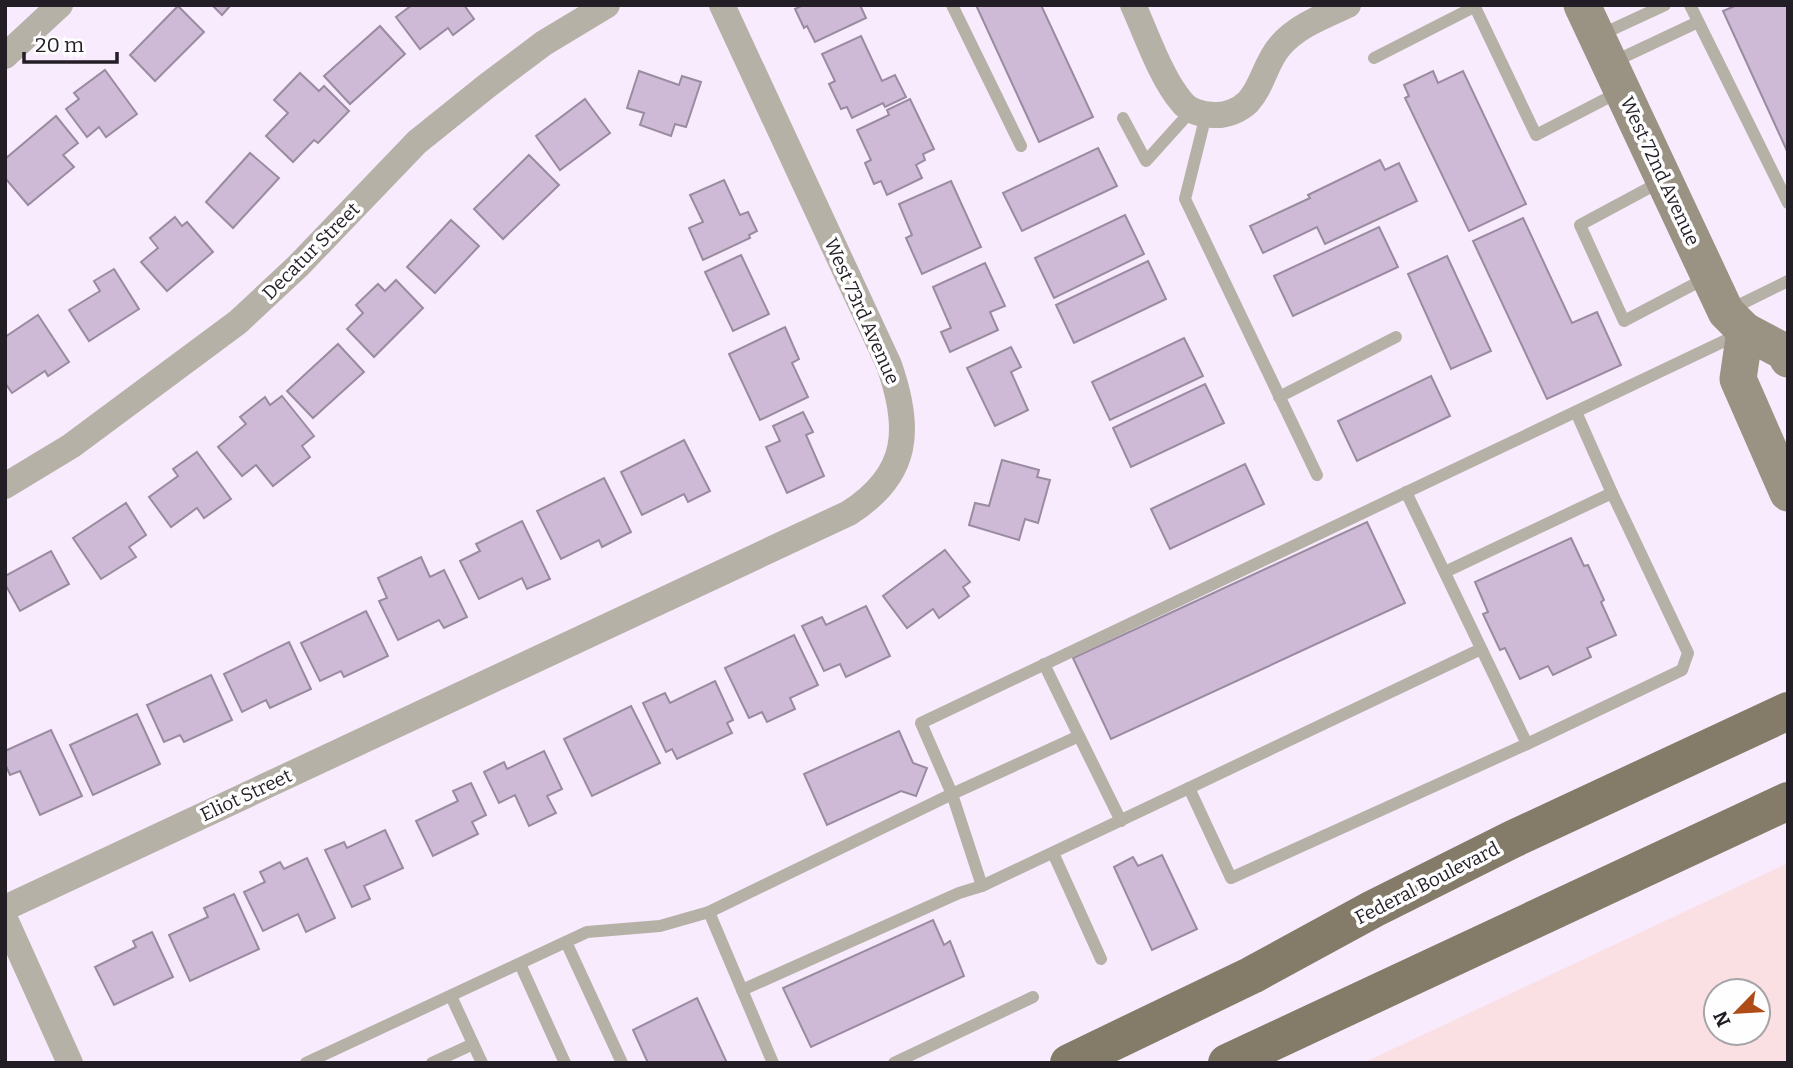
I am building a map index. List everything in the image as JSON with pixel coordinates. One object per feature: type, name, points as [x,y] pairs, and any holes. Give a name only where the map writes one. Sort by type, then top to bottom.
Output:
[{"type":"main road","name":"West 72nd Avenue","points":[[1603,49],[1709,277],[1735,321]]},
{"type":"main road","points":[[1735,321],[1785,352],[1788,359]]},
{"type":"main road","points":[[1735,321],[1738,379],[1788,492]]},
{"type":"main road","name":"Federal Boulevard","points":[[1069,1063],[1252,975],[1373,909],[1513,839],[1788,711]]},
{"type":"main road","points":[[1227,1063],[1788,801]]},
{"type":"street","points":[[5,56],[60,5]]},
{"type":"street","name":"Decatur Street","points":[[5,486],[71,446],[238,322],[298,267],[417,142],[544,43],[607,5]]},
{"type":"street","name":"West 73rd Avenue","points":[[487,682],[849,513],[864,504],[887,479],[895,464],[903,429],[900,396],[889,365],[722,5]]},
{"type":"street","points":[[1133,5],[1181,103],[1199,113],[1220,116],[1233,112],[1255,93],[1269,61],[1293,34],[1347,6]]},
{"type":"street","name":"Eliot Street","points":[[5,908],[487,682]]},
{"type":"street","points":[[5,919],[70,1063]]},
{"type":"lane","points":[[952,5],[1021,146]]},
{"type":"lane","points":[[1374,58],[1474,6],[1536,135],[1603,49],[1665,5]]},
{"type":"lane","points":[[1690,5],[1788,202]]},
{"type":"lane","points":[[1603,49],[1698,22]]},
{"type":"lane","points":[[1123,118],[1146,161],[1199,113]]},
{"type":"lane","points":[[1199,113],[1185,199],[1317,475]]},
{"type":"lane","points":[[1664,180],[1580,225],[1624,321],[1709,277]]},
{"type":"lane","points":[[982,887],[952,794],[921,723],[1576,412],[1735,321],[1788,281]]},
{"type":"lane","points":[[1279,397],[1396,337]]},
{"type":"lane","points":[[1189,789],[1231,878],[1527,744],[1682,670],[1688,653],[1576,412]]},
{"type":"lane","points":[[1406,492],[1527,744]]},
{"type":"lane","points":[[1444,572],[1612,494]]},
{"type":"lane","points":[[742,990],[959,893],[982,887],[1481,649]]},
{"type":"lane","points":[[1044,664],[1121,821]]},
{"type":"lane","points":[[306,1063],[587,932],[660,926],[709,912],[952,794],[1079,736]]},
{"type":"lane","points":[[1053,853],[1101,959]]},
{"type":"lane","points":[[709,912],[773,1063]]},
{"type":"lane","points":[[566,942],[622,1063]]},
{"type":"lane","points":[[520,964],[565,1063]]},
{"type":"lane","points":[[451,996],[482,1063]]},
{"type":"lane","points":[[894,1063],[1033,997]]},
{"type":"lane","points":[[432,1063],[473,1044]]},
{"type":"shaded area","points":[[1788,863],[1788,1063],[1363,1063]]},
{"type":"building","points":[[212,5],[231,5],[222,15]]},
{"type":"building","points":[[412,5],[464,5],[474,19],[453,35],[448,28],[420,49],[396,17]]},
{"type":"building","points":[[803,5],[860,5],[866,18],[815,42],[807,26],[804,28],[795,9]]},
{"type":"building","points":[[976,5],[1041,5],[1093,117],[1039,142]]},
{"type":"building","points":[[1737,5],[1788,5],[1788,153],[1723,11]]},
{"type":"building","points":[[178,6],[204,32],[155,81],[130,55]]},
{"type":"building","points":[[380,26],[405,54],[350,104],[324,76]]},
{"type":"building","points":[[861,36],[882,81],[895,75],[906,97],[885,107],[883,103],[852,118],[847,107],[841,109],[829,84],[835,81],[822,54]]},
{"type":"building","points":[[105,70],[137,114],[106,137],[99,127],[87,137],[66,109],[79,99],[74,93]]},
{"type":"building","points":[[639,71],[679,85],[682,76],[701,82],[686,127],[675,124],[671,136],[640,125],[644,113],[627,108]]},
{"type":"building","points":[[1433,71],[1438,83],[1463,71],[1526,204],[1469,231],[1405,98],[1409,96],[1404,85]]},
{"type":"building","points":[[300,73],[319,91],[324,86],[349,111],[318,143],[314,140],[293,162],[266,136],[288,113],[274,100]]},
{"type":"building","points":[[585,99],[610,133],[560,170],[536,136]]},
{"type":"building","points":[[910,99],[934,149],[923,154],[925,160],[916,165],[922,178],[887,195],[881,181],[874,184],[865,163],[871,160],[857,130],[889,115],[887,110]]},
{"type":"building","points":[[56,116],[78,143],[63,155],[74,167],[28,205],[5,178],[5,159]]},
{"type":"building","points":[[1098,148],[1117,186],[1022,231],[1003,193]]},
{"type":"building","points":[[250,153],[279,178],[233,228],[206,202]]},
{"type":"building","points":[[529,155],[559,185],[503,239],[474,209]]},
{"type":"building","points":[[1380,160],[1385,170],[1399,163],[1417,201],[1325,244],[1317,227],[1263,253],[1250,226],[1310,198],[1308,195]]},
{"type":"building","points":[[724,180],[740,215],[748,212],[757,231],[749,235],[750,238],[703,260],[689,228],[703,222],[690,195]]},
{"type":"building","points":[[951,181],[981,247],[922,274],[906,238],[912,235],[899,204]]},
{"type":"building","points":[[1125,215],[1144,254],[1054,298],[1035,258]]},
{"type":"building","points":[[175,217],[182,226],[187,222],[213,252],[167,291],[141,262],[158,248],[150,238]]},
{"type":"building","points":[[1523,218],[1572,323],[1597,312],[1621,365],[1547,399],[1473,241]]},
{"type":"building","points":[[451,220],[479,246],[435,293],[407,267]]},
{"type":"building","points":[[1379,227],[1398,267],[1293,316],[1274,276]]},
{"type":"building","points":[[741,255],[769,314],[733,331],[705,272]]},
{"type":"building","points":[[1447,256],[1491,351],[1451,369],[1408,274]]},
{"type":"building","points":[[1148,261],[1166,299],[1074,343],[1056,305]]},
{"type":"building","points":[[985,263],[1005,306],[990,312],[998,330],[950,352],[941,332],[951,328],[933,287]]},
{"type":"building","points":[[114,269],[139,309],[89,341],[69,310],[100,291],[94,281]]},
{"type":"building","points":[[396,280],[423,308],[374,357],[347,329],[363,313],[356,305],[378,284],[385,291]]},
{"type":"building","points":[[38,315],[69,362],[48,376],[45,371],[12,393],[5,383],[5,337]]},
{"type":"building","points":[[785,327],[799,359],[792,363],[808,397],[760,420],[729,354]]},
{"type":"building","points":[[1184,338],[1203,376],[1110,420],[1092,382]]},
{"type":"building","points":[[338,344],[364,372],[313,418],[287,391]]},
{"type":"building","points":[[1011,347],[1021,367],[1011,372],[1028,410],[995,426],[967,368]]},
{"type":"building","points":[[1431,376],[1450,416],[1357,461],[1338,421]]},
{"type":"building","points":[[1205,384],[1224,423],[1131,467],[1113,428]]},
{"type":"building","points":[[282,396],[314,436],[302,446],[310,457],[273,486],[256,465],[242,476],[218,447],[246,424],[240,417],[265,397],[270,405]]},
{"type":"building","points":[[803,412],[813,432],[806,435],[824,476],[787,493],[766,447],[780,441],[773,426]]},
{"type":"building","points":[[684,440],[710,491],[688,502],[684,494],[642,515],[621,472]]},
{"type":"building","points":[[197,452],[231,499],[204,518],[197,508],[171,527],[149,497],[178,476],[173,469]]},
{"type":"building","points":[[1002,460],[1039,470],[1037,477],[1050,480],[1038,523],[1025,519],[1019,540],[969,525],[975,503],[989,506]]},
{"type":"building","points":[[1245,464],[1264,504],[1170,549],[1151,509]]},
{"type":"building","points":[[604,478],[631,532],[602,547],[599,540],[561,559],[537,511]]},
{"type":"building","points":[[126,503],[146,535],[129,547],[136,557],[101,579],[73,538]]},
{"type":"building","points":[[522,521],[550,579],[527,589],[522,578],[479,599],[460,561],[480,551],[476,544]]},
{"type":"building","points":[[1367,522],[1405,603],[1111,739],[1073,658]]},
{"type":"building","points":[[1571,538],[1584,566],[1588,565],[1616,635],[1587,648],[1591,657],[1553,675],[1548,666],[1520,679],[1505,648],[1500,650],[1483,614],[1488,612],[1475,582]]},
{"type":"building","points":[[945,550],[970,582],[963,587],[969,596],[939,618],[933,609],[907,628],[883,596]]},
{"type":"building","points":[[51,551],[69,584],[20,611],[5,584],[5,576]]},
{"type":"building","points":[[421,557],[430,577],[444,570],[467,617],[444,628],[439,620],[398,640],[379,601],[387,598],[378,578]]},
{"type":"building","points":[[866,606],[890,656],[846,677],[840,664],[824,671],[802,626],[822,617],[826,625]]},
{"type":"building","points":[[366,611],[388,656],[344,677],[341,671],[320,681],[301,643]]},
{"type":"building","points":[[794,635],[818,685],[790,698],[795,709],[767,722],[762,712],[749,718],[725,668]]},
{"type":"building","points":[[289,642],[311,689],[270,708],[266,700],[242,712],[224,674]]},
{"type":"building","points":[[211,675],[232,720],[184,742],[180,735],[164,742],[147,705]]},
{"type":"building","points":[[715,681],[733,720],[727,723],[732,733],[677,759],[672,749],[666,752],[643,703],[665,693],[670,703]]},
{"type":"building","points":[[631,706],[660,763],[592,796],[564,739]]},
{"type":"building","points":[[137,714],[160,764],[93,795],[70,745]]},
{"type":"building","points":[[51,730],[82,796],[40,815],[20,771],[10,775],[5,764],[5,751]]},
{"type":"building","points":[[899,731],[913,763],[927,768],[916,796],[901,791],[827,825],[804,774]]},
{"type":"building","points":[[544,751],[562,789],[547,796],[556,813],[529,826],[515,795],[499,803],[484,772],[504,762],[507,769]]},
{"type":"building","points":[[471,783],[486,815],[472,822],[478,834],[433,856],[416,821],[458,801],[453,791]]},
{"type":"building","points":[[385,830],[403,868],[364,886],[370,899],[352,907],[325,850],[344,842],[347,848]]},
{"type":"building","points":[[1162,855],[1197,929],[1152,950],[1114,867],[1133,857],[1138,866]]},
{"type":"building","points":[[307,858],[335,918],[306,932],[298,914],[263,931],[244,892],[265,882],[260,872],[280,862],[284,869]]},
{"type":"building","points":[[234,894],[259,949],[190,981],[169,935],[208,917],[204,908]]},
{"type":"building","points":[[933,920],[944,945],[950,941],[964,976],[811,1047],[783,988]]},
{"type":"building","points":[[152,932],[173,977],[114,1005],[95,967],[136,947],[133,941]]},
{"type":"building","points":[[697,998],[727,1063],[648,1063],[633,1030]]}]
